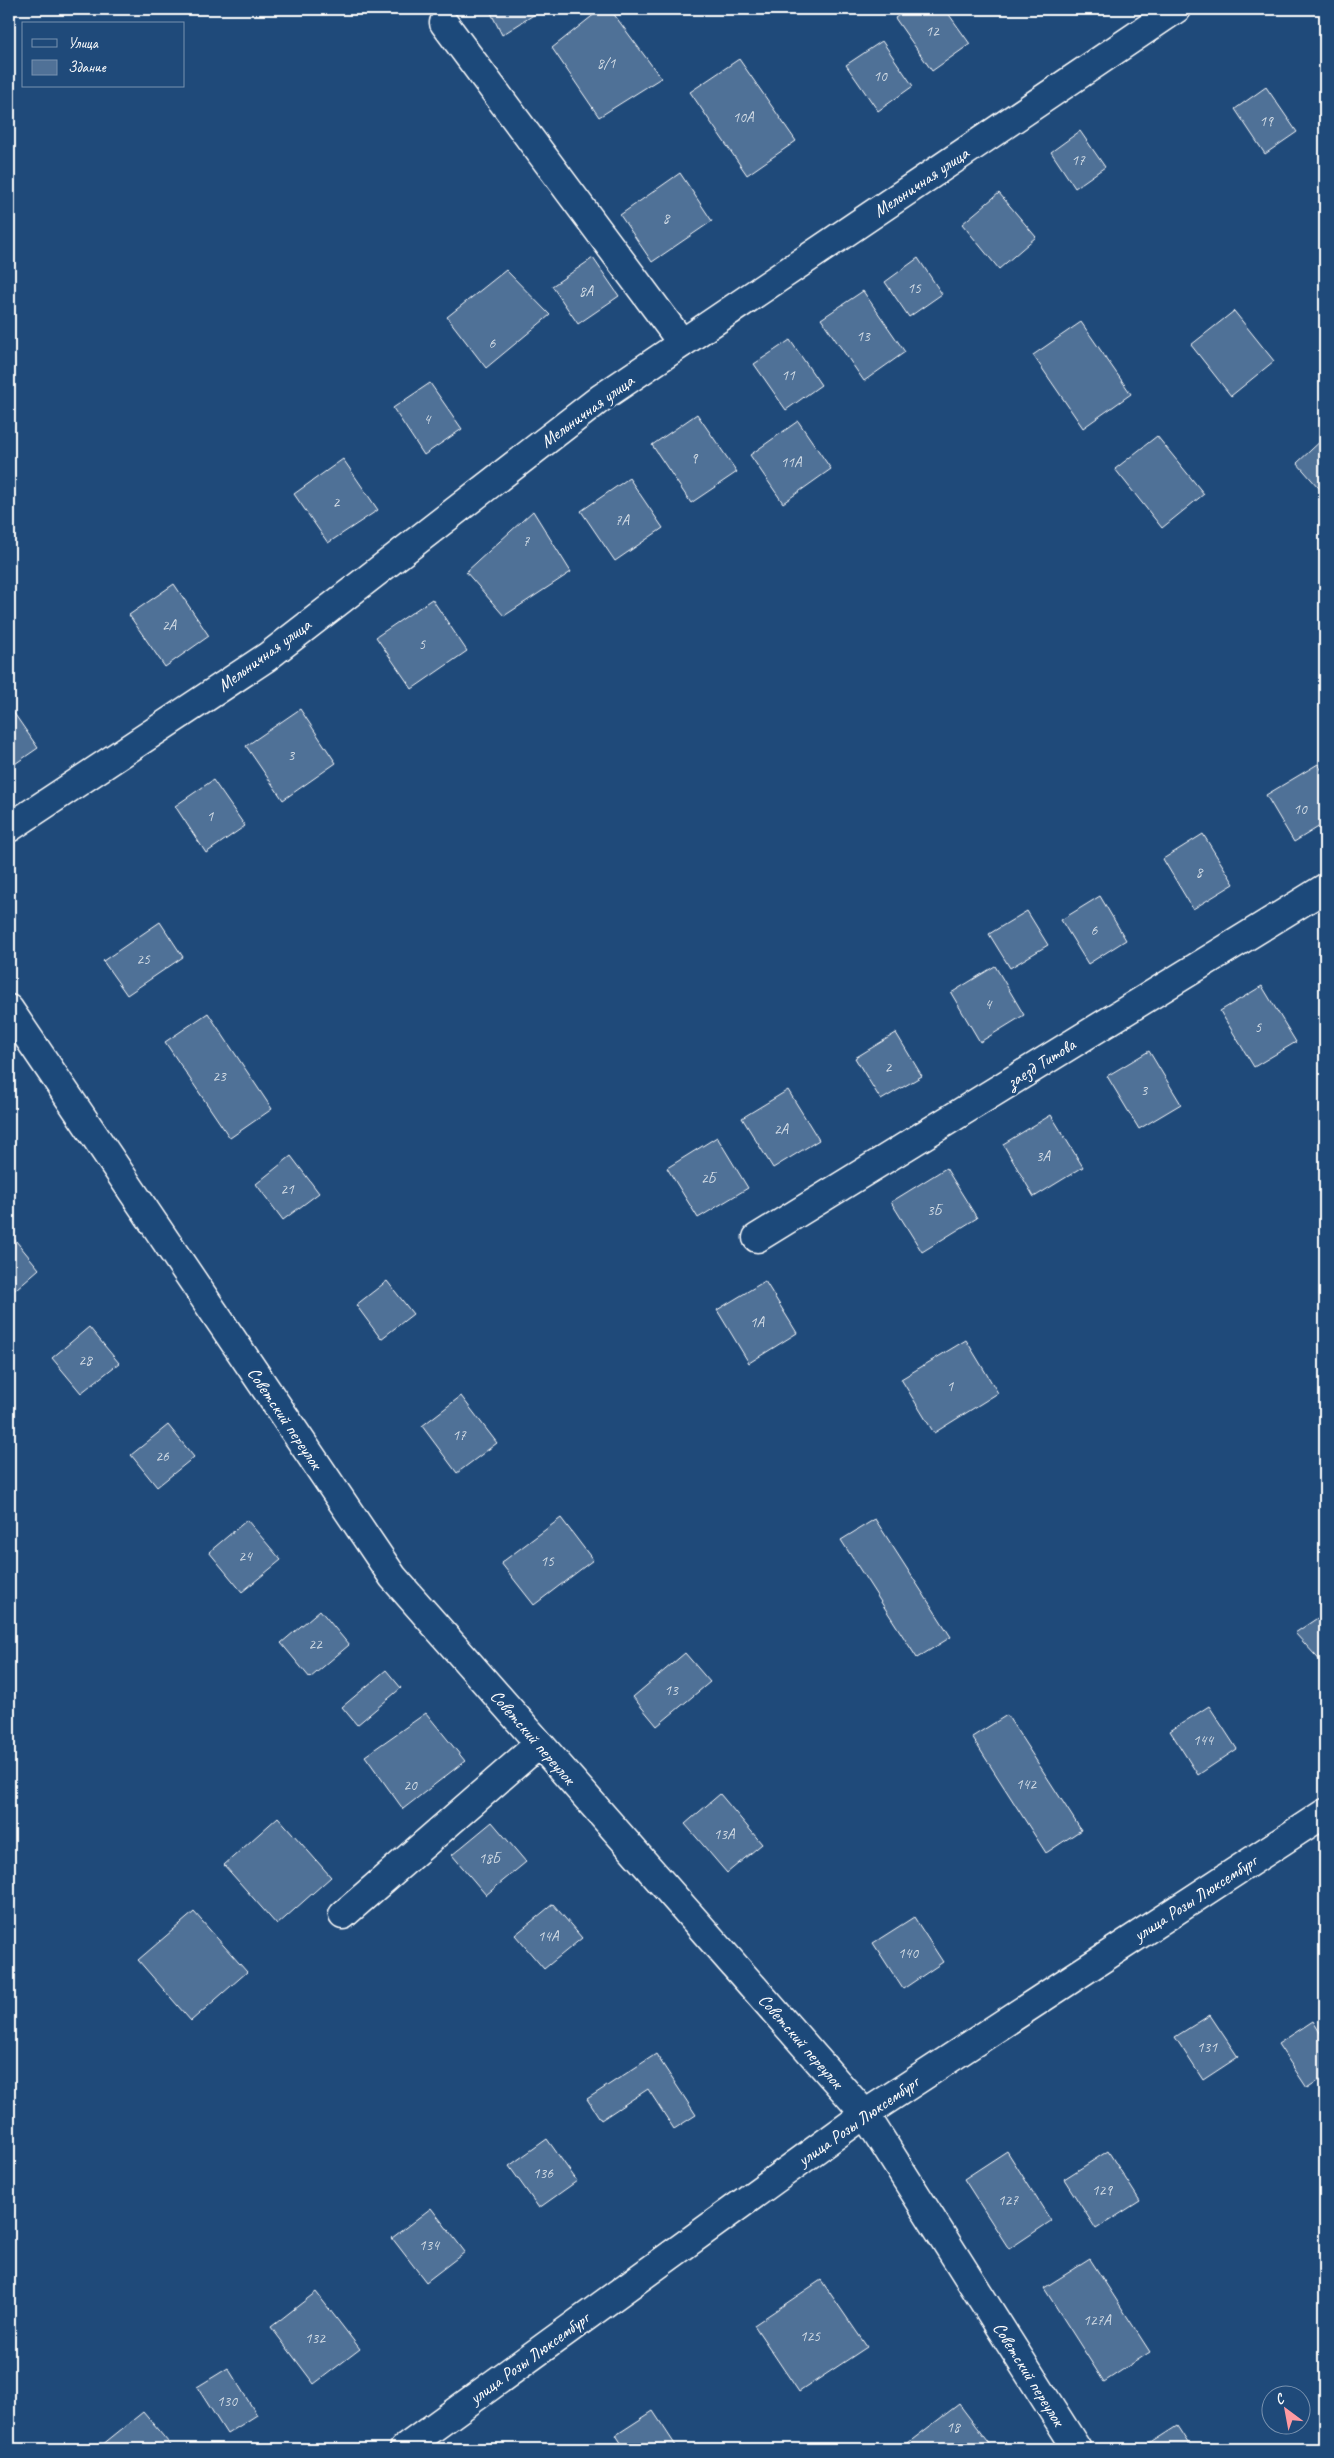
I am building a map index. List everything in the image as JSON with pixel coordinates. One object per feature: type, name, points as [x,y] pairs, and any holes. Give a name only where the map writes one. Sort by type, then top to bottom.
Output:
[{"type":"street","name":"Мельничная улица","points":[[9,828],[266,657],[601,398],[1176,9]]},
{"type":"street","points":[[444,23],[682,343]]},
{"type":"street","name":"заезд Титова","points":[[757,1238],[1325,888]]},
{"type":"street","name":"Советский переулок","points":[[9,1009],[393,1577],[865,2114],[1077,2449]]},
{"type":"street","points":[[343,1914],[539,1744]]},
{"type":"street","name":"улица Розы Люксембург","points":[[404,2449],[865,2114],[1325,1813]]},
{"type":"building","points":[[489,9],[543,9],[502,35]]},
{"type":"building","points":[[601,9],[610,9],[661,78],[599,117],[552,48]]},
{"type":"building","points":[[908,9],[945,9],[970,44],[932,71],[895,18]]},
{"type":"building","points":[[882,41],[913,86],[878,111],[846,65]]},
{"type":"building","points":[[739,59],[796,141],[747,175],[690,92]]},
{"type":"building","points":[[1266,87],[1297,132],[1265,154],[1235,109]]},
{"type":"building","points":[[1080,131],[1105,167],[1075,188],[1051,152]]},
{"type":"building","points":[[680,173],[712,221],[652,262],[620,215]]},
{"type":"building","points":[[999,193],[1036,237],[999,269],[962,224]]},
{"type":"building","points":[[593,258],[619,296],[578,324],[552,286]]},
{"type":"building","points":[[918,258],[942,294],[909,317],[885,282]]},
{"type":"building","points":[[506,270],[550,315],[486,368],[447,317]]},
{"type":"building","points":[[863,291],[905,352],[864,381],[821,319]]},
{"type":"building","points":[[1234,311],[1274,361],[1231,396],[1191,345]]},
{"type":"building","points":[[1081,322],[1131,394],[1083,428],[1033,355]]},
{"type":"building","points":[[790,340],[821,385],[786,410],[754,364]]},
{"type":"building","points":[[430,383],[462,429],[424,455],[393,408]]},
{"type":"building","points":[[697,414],[737,472],[691,503],[652,445]]},
{"type":"building","points":[[798,421],[831,469],[783,503],[750,455]]},
{"type":"building","points":[[1157,436],[1204,494],[1162,528],[1115,469]]},
{"type":"building","points":[[1325,437],[1325,495],[1297,463]]},
{"type":"building","points":[[343,459],[378,510],[328,543],[294,494]]},
{"type":"building","points":[[629,478],[663,528],[615,561],[581,511]]},
{"type":"building","points":[[533,511],[571,572],[504,616],[466,572]]},
{"type":"building","points":[[174,584],[209,636],[165,667],[129,615]]},
{"type":"building","points":[[432,599],[467,651],[412,689],[376,637]]},
{"type":"building","points":[[9,706],[38,748],[9,768]]},
{"type":"building","points":[[300,709],[336,763],[283,800],[246,746]]},
{"type":"building","points":[[1318,764],[1325,776],[1325,823],[1294,842],[1266,795]]},
{"type":"building","points":[[213,780],[245,826],[206,853],[175,806]]},
{"type":"building","points":[[1203,834],[1234,884],[1193,909],[1163,859]]},
{"type":"building","points":[[1100,896],[1126,940],[1088,964],[1061,920]]},
{"type":"building","points":[[1027,911],[1048,945],[1010,968],[989,934]]},
{"type":"building","points":[[160,922],[183,957],[127,995],[103,961]]},
{"type":"building","points":[[995,966],[1024,1015],[980,1042],[951,993]]},
{"type":"building","points":[[1262,986],[1296,1042],[1254,1067],[1220,1011]]},
{"type":"building","points":[[208,1013],[272,1109],[230,1138],[165,1042]]},
{"type":"building","points":[[896,1033],[922,1076],[881,1100],[855,1058]]},
{"type":"building","points":[[1149,1051],[1181,1104],[1139,1129],[1107,1076]]},
{"type":"building","points":[[788,1090],[819,1140],[773,1168],[742,1118]]},
{"type":"building","points":[[1051,1115],[1083,1167],[1034,1197],[1003,1144]]},
{"type":"building","points":[[717,1137],[748,1188],[698,1218],[667,1168]]},
{"type":"building","points":[[291,1156],[319,1193],[283,1220],[256,1184]]},
{"type":"building","points":[[946,1168],[977,1218],[922,1252],[891,1202]]},
{"type":"building","points":[[11,1235],[39,1269],[9,1295],[9,1237]]},
{"type":"building","points":[[387,1281],[413,1314],[381,1339],[356,1305]]},
{"type":"building","points":[[765,1281],[797,1333],[749,1363],[717,1310]]},
{"type":"building","points":[[89,1327],[119,1363],[81,1393],[52,1358]]},
{"type":"building","points":[[966,1340],[998,1393],[934,1433],[901,1379]]},
{"type":"building","points":[[461,1396],[497,1443],[457,1473],[422,1426]]},
{"type":"building","points":[[168,1425],[194,1457],[157,1487],[131,1455]]},
{"type":"building","points":[[561,1518],[593,1560],[534,1605],[501,1563]]},
{"type":"building","points":[[875,1519],[951,1637],[917,1658],[841,1540]]},
{"type":"building","points":[[247,1520],[281,1560],[242,1592],[209,1552]]},
{"type":"building","points":[[320,1610],[349,1645],[310,1678],[281,1643]]},
{"type":"building","points":[[1325,1613],[1325,1666],[1295,1633]]},
{"type":"building","points":[[685,1653],[710,1682],[657,1726],[633,1697]]},
{"type":"building","points":[[386,1670],[401,1688],[357,1725],[342,1707]]},
{"type":"building","points":[[1209,1706],[1237,1749],[1198,1775],[1170,1731]]},
{"type":"building","points":[[426,1713],[465,1761],[403,1809],[365,1756]]},
{"type":"building","points":[[1007,1715],[1081,1830],[1046,1853],[972,1737]]},
{"type":"building","points":[[720,1794],[762,1844],[727,1873],[685,1824]]},
{"type":"building","points":[[278,1817],[331,1877],[277,1925],[224,1865]]},
{"type":"building","points":[[492,1822],[526,1862],[486,1895],[452,1855]]},
{"type":"building","points":[[553,1904],[582,1938],[544,1969],[515,1935]]},
{"type":"building","points":[[194,1912],[247,1972],[191,2021],[138,1960]]},
{"type":"building","points":[[914,1917],[943,1962],[903,1989],[873,1943]]},
{"type":"building","points":[[1210,2015],[1238,2057],[1203,2080],[1175,2037]]},
{"type":"building","points":[[1313,2021],[1325,2041],[1325,2076],[1307,2088],[1278,2044]]},
{"type":"building","points":[[656,2054],[696,2115],[674,2129],[648,2089],[601,2120],[587,2099]]},
{"type":"building","points":[[547,2139],[577,2181],[539,2208],[509,2166]]},
{"type":"building","points":[[1007,2151],[1051,2221],[1009,2249],[964,2179]]},
{"type":"building","points":[[1108,2151],[1140,2201],[1096,2229],[1064,2179]]},
{"type":"building","points":[[431,2208],[465,2252],[426,2282],[392,2238]]},
{"type":"building","points":[[1090,2259],[1150,2352],[1104,2382],[1044,2288]]},
{"type":"building","points":[[821,2280],[867,2347],[799,2392],[754,2325]]},
{"type":"building","points":[[316,2292],[360,2349],[314,2384],[271,2327]]},
{"type":"building","points":[[228,2368],[257,2415],[227,2434],[197,2387]]},
{"type":"building","points":[[959,2404],[993,2449],[900,2449]]},
{"type":"building","points":[[653,2411],[678,2449],[625,2449],[616,2435]]},
{"type":"building","points":[[143,2412],[174,2449],[97,2449]]},
{"type":"building","points":[[1177,2426],[1192,2449],[1141,2449]]}]
